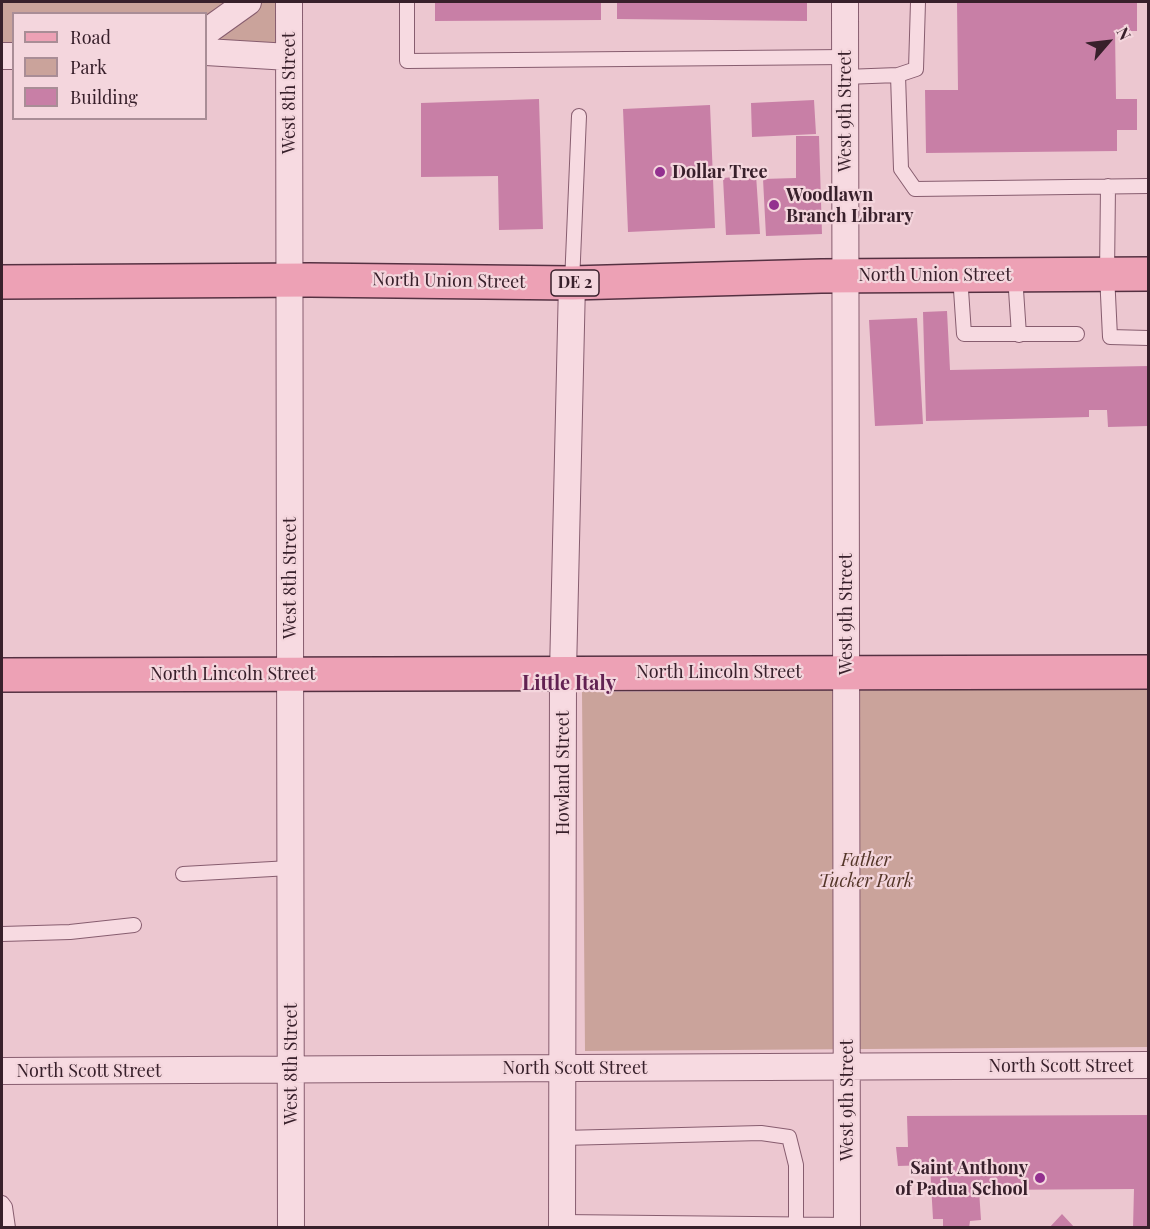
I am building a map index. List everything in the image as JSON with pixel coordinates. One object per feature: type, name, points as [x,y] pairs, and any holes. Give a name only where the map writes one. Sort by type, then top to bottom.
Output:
[{"type":"main road","name":"North Union Street","points":[[2,282],[289,280],[572,283],[845,276],[1149,274]]},
{"type":"main road","name":"North Lincoln Street","points":[[2,675],[1149,672]]},
{"type":"street","points":[[207,31],[248,2]]},
{"type":"street","name":"West 8th Street","points":[[289,2],[291,1227]]},
{"type":"street","name":"West 9th Street","points":[[845,2],[847,1226]]},
{"type":"street","points":[[207,52],[289,57]]},
{"type":"street","name":"Howland Street","points":[[562,1225],[563,672],[572,283]]},
{"type":"street","name":"North Scott Street","points":[[2,1071],[1149,1065]]},
{"type":"lane","points":[[406,2],[407,61],[845,67],[898,75],[916,69],[918,2]]},
{"type":"lane","points":[[898,75],[902,169],[915,189],[1149,186]]},
{"type":"lane","points":[[572,283],[579,116]]},
{"type":"lane","points":[[1108,186],[1107,274],[1110,337],[1149,338]]},
{"type":"lane","points":[[960,275],[964,334],[1077,334]]},
{"type":"lane","points":[[1015,275],[1019,334]]},
{"type":"lane","points":[[183,874],[290,868]]},
{"type":"lane","points":[[2,934],[70,932],[135,925]]},
{"type":"lane","points":[[562,1138],[761,1133],[789,1137],[796,1165],[796,1224]]},
{"type":"lane","points":[[2,1203],[5,1207],[8,1227]]},
{"type":"lane","points":[[562,1225],[796,1224],[847,1226]]},
{"type":"green space","points":[[2,2],[289,2],[289,57],[207,52],[207,12],[12,12],[12,56],[2,56]]},
{"type":"green space","name":"Father Tucker Park","points":[[1148,689],[1148,1047],[585,1051],[582,692]]},
{"type":"building","points":[[435,2],[601,2],[601,20],[435,21]]},
{"type":"building","points":[[617,2],[807,2],[807,21],[617,19]]},
{"type":"building","points":[[957,2],[1137,2],[1137,31],[1115,31],[1116,99],[1137,99],[1137,130],[1117,130],[1117,151],[926,153],[925,90],[958,90]]},
{"type":"building","points":[[539,99],[543,229],[499,230],[498,176],[421,177],[421,103]]},
{"type":"building","points":[[814,100],[816,134],[752,137],[751,103]]},
{"type":"building","points":[[710,105],[715,228],[628,232],[623,109]]},
{"type":"building","points":[[796,136],[819,136],[822,234],[766,236],[763,179],[796,178]]},
{"type":"building","points":[[756,175],[760,234],[726,235],[723,178]]},
{"type":"building","points":[[947,311],[950,370],[1148,366],[1148,426],[1108,427],[1107,410],[1089,410],[1089,417],[926,421],[923,312]]},
{"type":"building","points":[[917,318],[923,424],[875,426],[869,320]]},
{"type":"building","name":"Saint Anthony of Padua School","points":[[1148,1115],[1148,1228],[1133,1228],[1134,1189],[979,1190],[981,1220],[970,1221],[969,1228],[943,1228],[943,1219],[933,1219],[930,1165],[898,1166],[896,1147],[908,1147],[907,1116]]},
{"type":"building","points":[[1062,1214],[1075,1228],[1049,1228]]},
{"type":"place","name":"Dollar Tree","points":[[660,172]]},
{"type":"place","name":"Woodlawn Branch Library","points":[[774,205]]},
{"type":"place","name":"Saint Anthony of Padua School","points":[[1040,1178]]},
{"type":"district","name":"Little Italy","points":[[569,684]]}]
